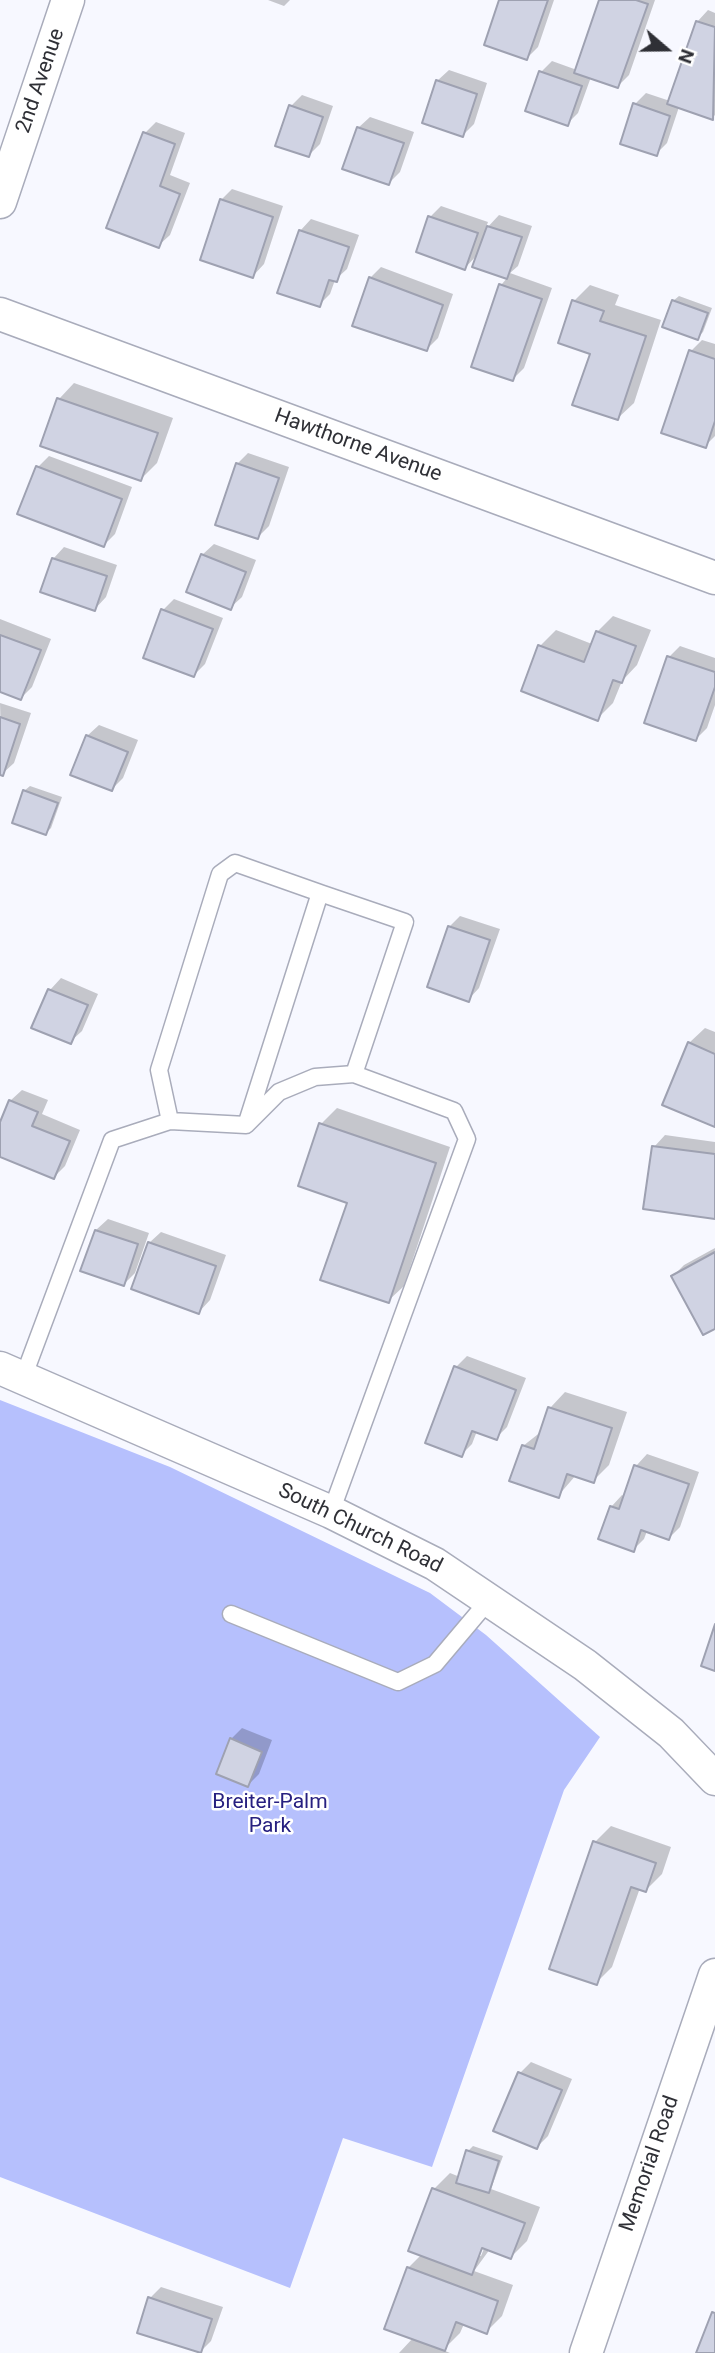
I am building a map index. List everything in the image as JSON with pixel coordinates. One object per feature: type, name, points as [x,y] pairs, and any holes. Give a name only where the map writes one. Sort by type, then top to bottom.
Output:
[{"type":"street","name":"2nd Avenue","points":[[0,202],[68,0]]},
{"type":"street","name":"Hawthorne Avenue","points":[[0,314],[715,578]]},
{"type":"street","name":"South Church Road","points":[[11,1373],[331,1511],[435,1563],[607,1682],[671,1733],[715,1779]]},
{"type":"street","name":"Memorial Road","points":[[586,2353],[715,1975]]},
{"type":"lane","points":[[170,1121],[159,1070],[220,874],[235,863],[405,922],[354,1074]]},
{"type":"lane","points":[[246,1125],[320,893]]},
{"type":"lane","points":[[11,1373],[112,1140],[170,1121],[246,1125],[279,1092],[315,1077],[354,1074],[454,1111],[467,1139],[331,1511]]},
{"type":"lane","points":[[231,1614],[398,1682],[435,1664],[489,1600]]},
{"type":"green space","name":"Breiter-Palm Park","points":[[0,1400],[170,1467],[430,1593],[486,1635],[600,1737],[564,1790],[432,2167],[343,2138],[290,2288],[0,2177]]},
{"type":"building","points":[[499,0],[548,0],[527,60],[484,45]]},
{"type":"building","points":[[599,0],[636,0],[648,4],[618,88],[574,73]]},
{"type":"building","points":[[696,21],[715,27],[713,120],[667,104]]},
{"type":"building","points":[[539,71],[582,86],[568,126],[525,111]]},
{"type":"building","points":[[436,80],[477,94],[463,137],[422,123]]},
{"type":"building","points":[[633,103],[670,116],[657,156],[620,144]]},
{"type":"building","points":[[289,105],[323,117],[309,157],[275,146]]},
{"type":"building","points":[[357,127],[404,143],[389,185],[342,169]]},
{"type":"building","points":[[143,132],[175,144],[160,186],[180,194],[159,248],[106,228]]},
{"type":"building","points":[[220,199],[273,217],[253,278],[200,260]]},
{"type":"building","points":[[428,216],[478,233],[465,270],[416,252]]},
{"type":"building","points":[[487,226],[522,237],[507,279],[472,267]]},
{"type":"building","points":[[299,230],[349,247],[337,282],[329,280],[320,307],[277,293]]},
{"type":"building","points":[[369,277],[443,305],[427,351],[352,326]]},
{"type":"building","points":[[499,284],[542,299],[513,381],[471,367]]},
{"type":"building","points":[[572,300],[604,311],[600,321],[646,336],[618,420],[572,405],[590,354],[558,343]]},
{"type":"building","points":[[672,300],[708,313],[698,340],[662,327]]},
{"type":"building","points":[[689,350],[715,359],[715,421],[706,448],[661,433]]},
{"type":"building","points":[[57,398],[158,433],[141,481],[40,446]]},
{"type":"building","points":[[236,463],[279,478],[258,539],[215,525]]},
{"type":"building","points":[[36,466],[122,499],[104,547],[17,514]]},
{"type":"building","points":[[201,554],[246,572],[231,610],[186,592]]},
{"type":"building","points":[[52,558],[107,576],[95,611],[40,592]]},
{"type":"building","points":[[161,609],[213,629],[194,677],[143,658]]},
{"type":"building","points":[[596,631],[636,646],[622,683],[613,680],[598,721],[521,691],[538,645],[584,662]]},
{"type":"building","points":[[0,635],[41,650],[21,700],[0,692]]},
{"type":"building","points":[[667,656],[715,672],[715,687],[696,741],[644,723]]},
{"type":"building","points":[[0,717],[20,724],[3,776],[0,775]]},
{"type":"building","points":[[86,735],[128,752],[112,791],[70,775]]},
{"type":"building","points":[[23,790],[58,803],[46,835],[12,823]]},
{"type":"building","points":[[448,926],[490,940],[469,1002],[427,987]]},
{"type":"building","points":[[48,989],[88,1005],[71,1044],[31,1028]]},
{"type":"building","points":[[688,1042],[715,1054],[715,1127],[662,1105]]},
{"type":"building","points":[[9,1100],[38,1112],[32,1126],[70,1141],[54,1179],[0,1157],[0,1122]]},
{"type":"building","points":[[319,1123],[436,1163],[389,1303],[320,1280],[347,1203],[298,1186]]},
{"type":"building","points":[[652,1146],[715,1154],[715,1219],[643,1209]]},
{"type":"building","points":[[95,1230],[138,1244],[124,1286],[80,1271]]},
{"type":"building","points":[[148,1242],[216,1266],[199,1314],[131,1289]]},
{"type":"building","points":[[715,1252],[715,1329],[703,1335],[671,1276]]},
{"type":"building","points":[[454,1366],[516,1390],[497,1440],[472,1431],[462,1457],[425,1443]]},
{"type":"building","points":[[548,1407],[612,1428],[594,1483],[567,1474],[559,1498],[509,1481],[522,1445],[534,1449]]},
{"type":"building","points":[[634,1465],[689,1484],[669,1540],[641,1530],[634,1552],[598,1539],[610,1506],[619,1509]]},
{"type":"building","points":[[715,1624],[715,1671],[701,1666]]},
{"type":"building","points":[[230,1738],[262,1752],[248,1787],[216,1774]]},
{"type":"building","points":[[593,1841],[656,1863],[646,1892],[631,1887],[597,1985],[549,1969]]},
{"type":"building","points":[[518,2072],[562,2090],[537,2149],[493,2131]]},
{"type":"building","points":[[466,2150],[499,2161],[489,2193],[456,2183]]},
{"type":"building","points":[[432,2188],[525,2223],[511,2259],[482,2248],[472,2275],[408,2251]]},
{"type":"building","points":[[407,2267],[498,2301],[487,2334],[456,2322],[445,2351],[384,2329]]},
{"type":"building","points":[[148,2297],[212,2319],[201,2353],[137,2333]]},
{"type":"building","points":[[712,2312],[715,2313],[715,2353],[696,2353]]}]
